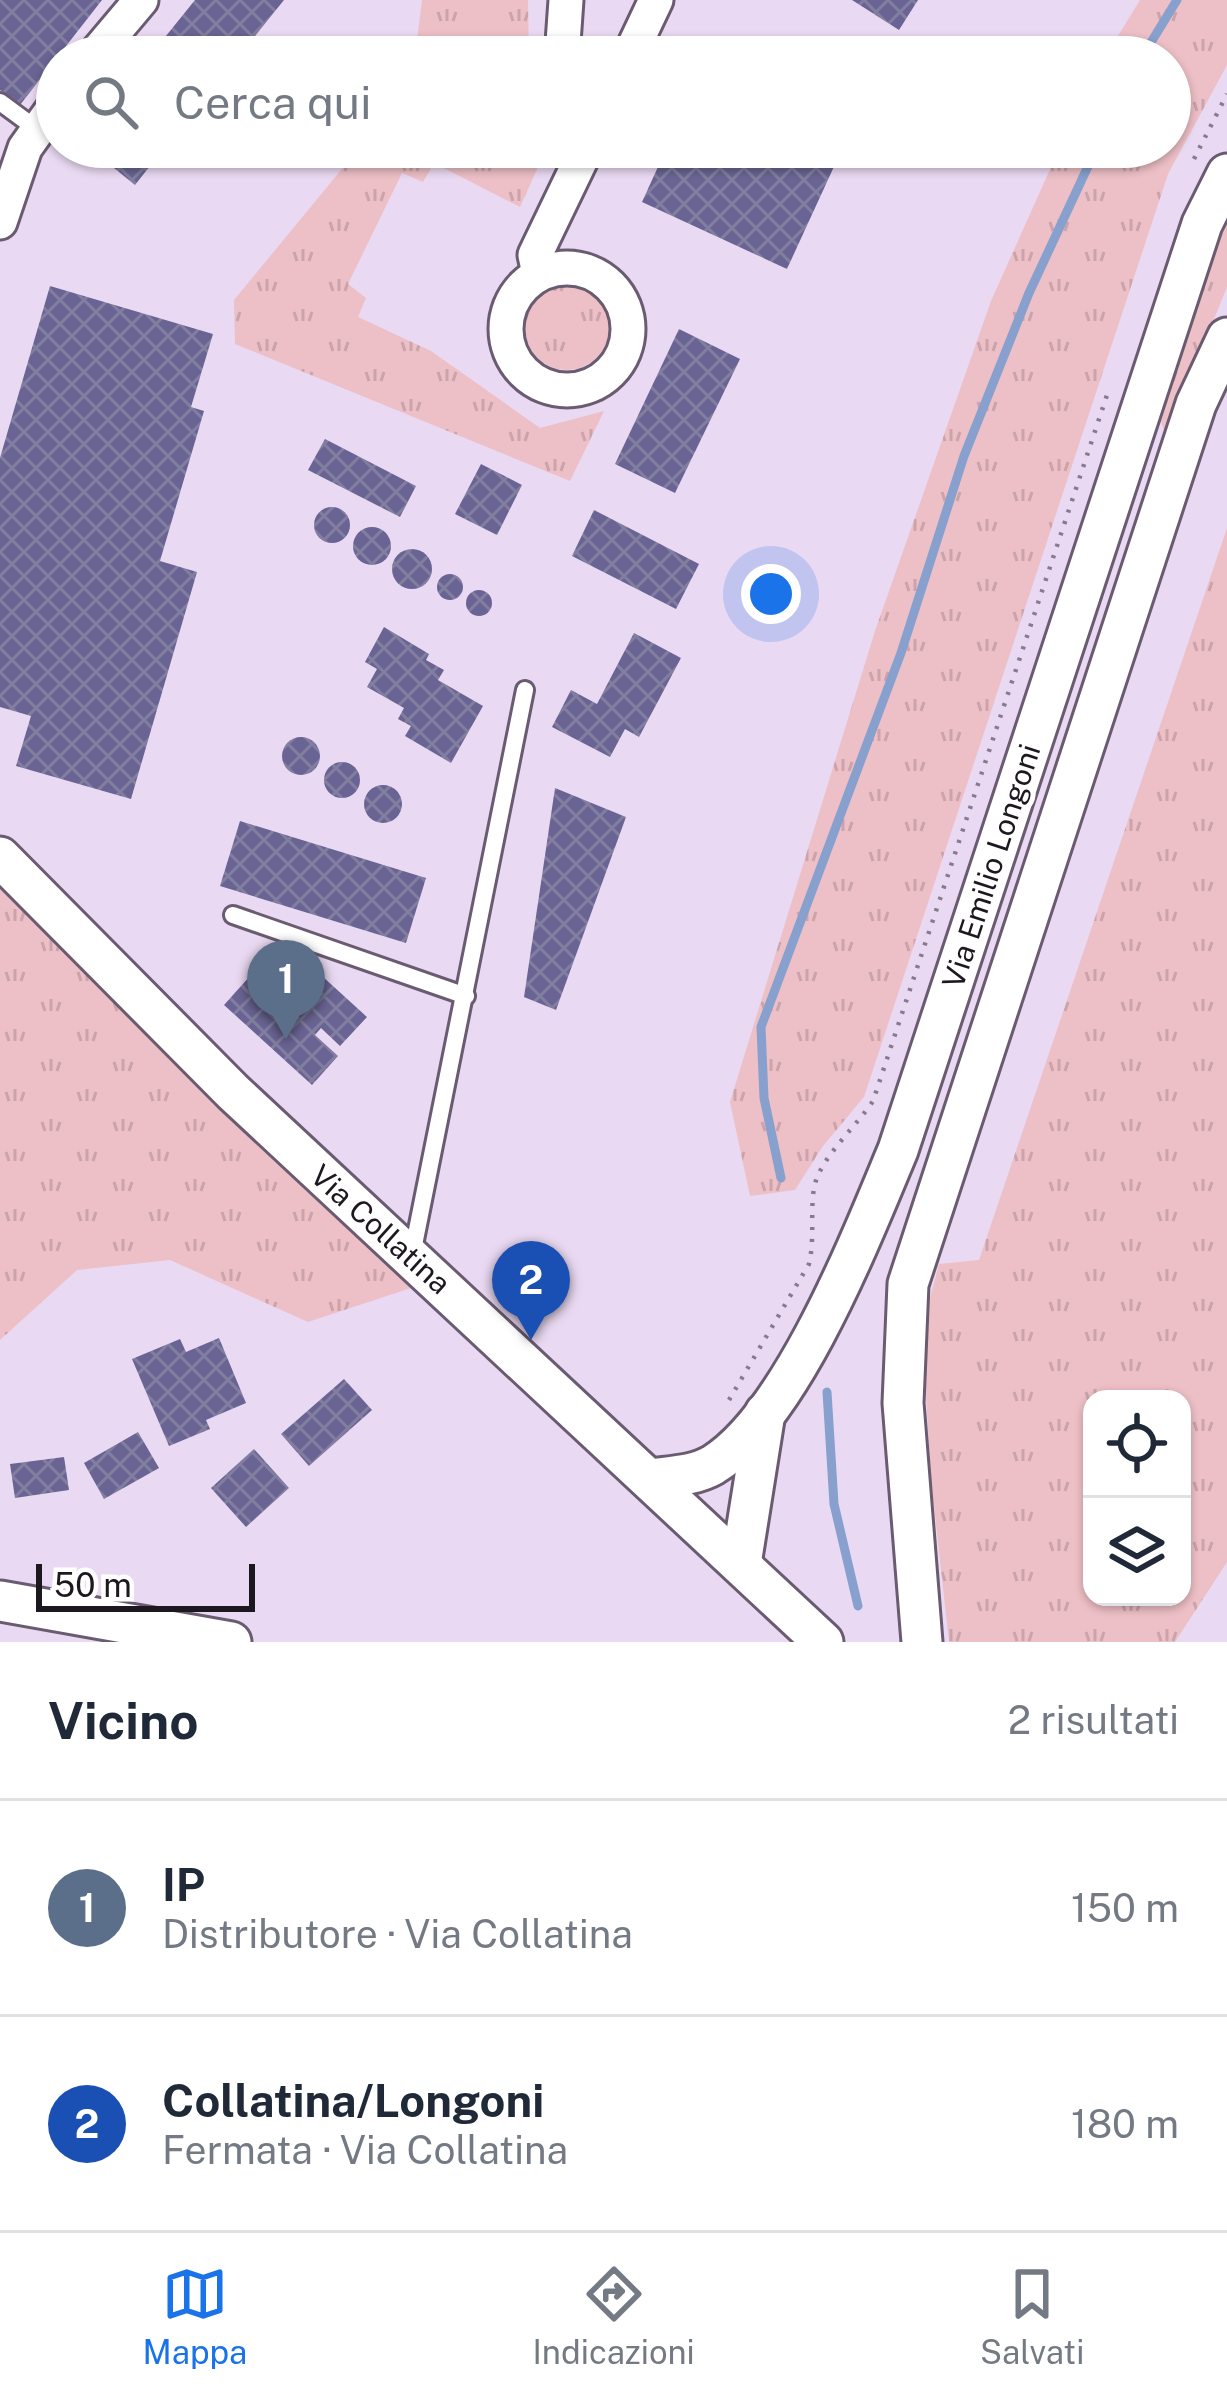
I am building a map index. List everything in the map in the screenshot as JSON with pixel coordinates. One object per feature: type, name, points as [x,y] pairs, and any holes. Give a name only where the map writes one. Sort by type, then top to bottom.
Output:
[{"type":"street","points":[[111,36],[141,0]]},
{"type":"street","points":[[563,36],[566,0]]},
{"type":"street","points":[[639,36],[656,0]]},
{"type":"street","points":[[0,222],[26,148],[36,133]]},
{"type":"street","points":[[539,274],[535,255],[577,168]]},
{"type":"street","name":"Via Emilio Longoni","points":[[650,1479],[699,1472],[713,1464],[765,1413],[811,1342],[856,1250],[898,1150],[1202,224],[1208,173]]},
{"type":"street","name":"Via Emilio Longoni","points":[[922,1642],[903,1403],[908,1284],[1196,404],[1227,338]]},
{"type":"street","name":"Via Collatina","points":[[0,857],[232,1092],[823,1642]]},
{"type":"street","points":[[741,1564],[765,1413]]},
{"type":"street","points":[[0,1600],[231,1642]]},
{"type":"lane","points":[[0,101],[36,113]]},
{"type":"lane","points":[[412,1256],[525,690]]},
{"type":"lane","points":[[232,915],[466,996]]},
{"type":"path","points":[[1208,173],[1227,94]]},
{"type":"path","points":[[718,1417],[809,1264],[814,1239],[813,1192],[826,1158],[873,1101],[1114,374]]},
{"type":"green space","points":[[422,0],[528,0],[529,36],[418,36]]},
{"type":"green space","points":[[1140,0],[1227,0],[1227,65],[1191,132],[1191,36],[1118,36]]},
{"type":"green space","points":[[343,168],[431,168],[423,182],[402,173],[348,284],[366,298],[358,317],[431,351],[540,428],[604,411],[570,481],[235,344],[234,300]]},
{"type":"green space","points":[[444,168],[538,168],[520,207]]},
{"type":"green space","points":[[1051,168],[1171,168],[864,1097],[823,1146],[795,1190],[750,1196],[730,1102],[875,631],[991,301]]},
{"type":"green space","points":[[1227,223],[1227,287],[1166,437],[1161,422],[1212,252]]},
{"type":"green space","points":[[567,286],[597,298],[609,328],[597,358],[567,370],[537,358],[525,328],[537,298]]},
{"type":"green space","points":[[1227,528],[1227,1562],[1175,1642],[949,1642],[931,1479],[922,1329],[939,1264],[979,1260]]},
{"type":"green space","points":[[0,877],[423,1284],[308,1322],[170,1260],[77,1270],[0,1340]]},
{"type":"building","points":[[0,0],[102,0],[74,36],[36,36],[36,85],[20,105],[0,90]]},
{"type":"building","points":[[195,0],[284,0],[255,36],[166,36]]},
{"type":"building","points":[[852,0],[918,0],[899,30]]},
{"type":"building","points":[[114,168],[148,168],[135,185]]},
{"type":"building","points":[[657,168],[833,168],[787,269],[642,202]]},
{"type":"building","points":[[50,286],[213,334],[191,407],[204,411],[160,561],[197,572],[131,799],[16,766],[31,716],[0,707],[0,458]]},
{"type":"building","points":[[679,329],[740,359],[675,493],[615,464]]},
{"type":"building","points":[[325,439],[416,486],[400,517],[308,470]]},
{"type":"building","points":[[481,464],[522,485],[497,535],[455,514]]},
{"type":"building","points":[[332,507],[345,512],[350,525],[345,538],[332,543],[319,538],[314,525],[319,512]]},
{"type":"building","points":[[594,510],[699,564],[676,609],[572,556]]},
{"type":"building","points":[[372,527],[386,532],[391,546],[386,560],[372,565],[358,560],[353,546],[358,532]]},
{"type":"building","points":[[412,549],[426,555],[432,569],[426,583],[412,589],[398,583],[392,569],[398,555]]},
{"type":"building","points":[[450,574],[463,587],[450,600],[437,587]]},
{"type":"building","points":[[479,590],[492,603],[479,616],[466,603]]},
{"type":"building","points":[[384,627],[429,654],[426,660],[444,670],[438,680],[483,706],[451,763],[405,736],[411,726],[398,719],[404,708],[367,687],[377,669],[365,662]]},
{"type":"building","points":[[634,633],[681,658],[639,737],[625,729],[610,757],[552,727],[571,690],[597,704]]},
{"type":"building","points":[[301,737],[315,742],[320,756],[315,770],[301,775],[287,770],[282,756],[287,742]]},
{"type":"building","points":[[342,762],[355,767],[360,780],[355,793],[342,798],[329,793],[324,780],[329,767]]},
{"type":"building","points":[[383,785],[396,791],[402,804],[396,817],[383,823],[370,817],[364,804],[370,791]]},
{"type":"building","points":[[555,788],[626,817],[556,1010],[524,997]]},
{"type":"building","points":[[240,821],[426,878],[406,943],[220,886]]},
{"type":"building","points":[[250,976],[290,1012],[322,976],[367,1017],[340,1046],[321,1028],[315,1035],[338,1056],[312,1085],[224,1005]]},
{"type":"building","points":[[219,1338],[246,1403],[206,1420],[210,1429],[169,1446],[132,1359],[180,1339],[186,1352]]},
{"type":"building","points":[[344,1379],[372,1410],[309,1466],[281,1434]]},
{"type":"building","points":[[138,1432],[159,1468],[104,1499],[84,1463]]},
{"type":"building","points":[[254,1449],[289,1488],[246,1527],[211,1488]]},
{"type":"building","points":[[64,1457],[69,1490],[15,1498],[10,1464]]},
{"type":"waterway","points":[[1155,36],[1177,0]]},
{"type":"waterway","points":[[781,1178],[764,1098],[761,1027],[901,653],[964,456],[1029,293],[1087,168]]},
{"type":"waterway","points":[[827,1392],[834,1504],[858,1606]]},
{"type":"place","name":"IP","points":[[286,1039]]},
{"type":"place","name":"Collatina/Longoni","points":[[531,1340]]}]
